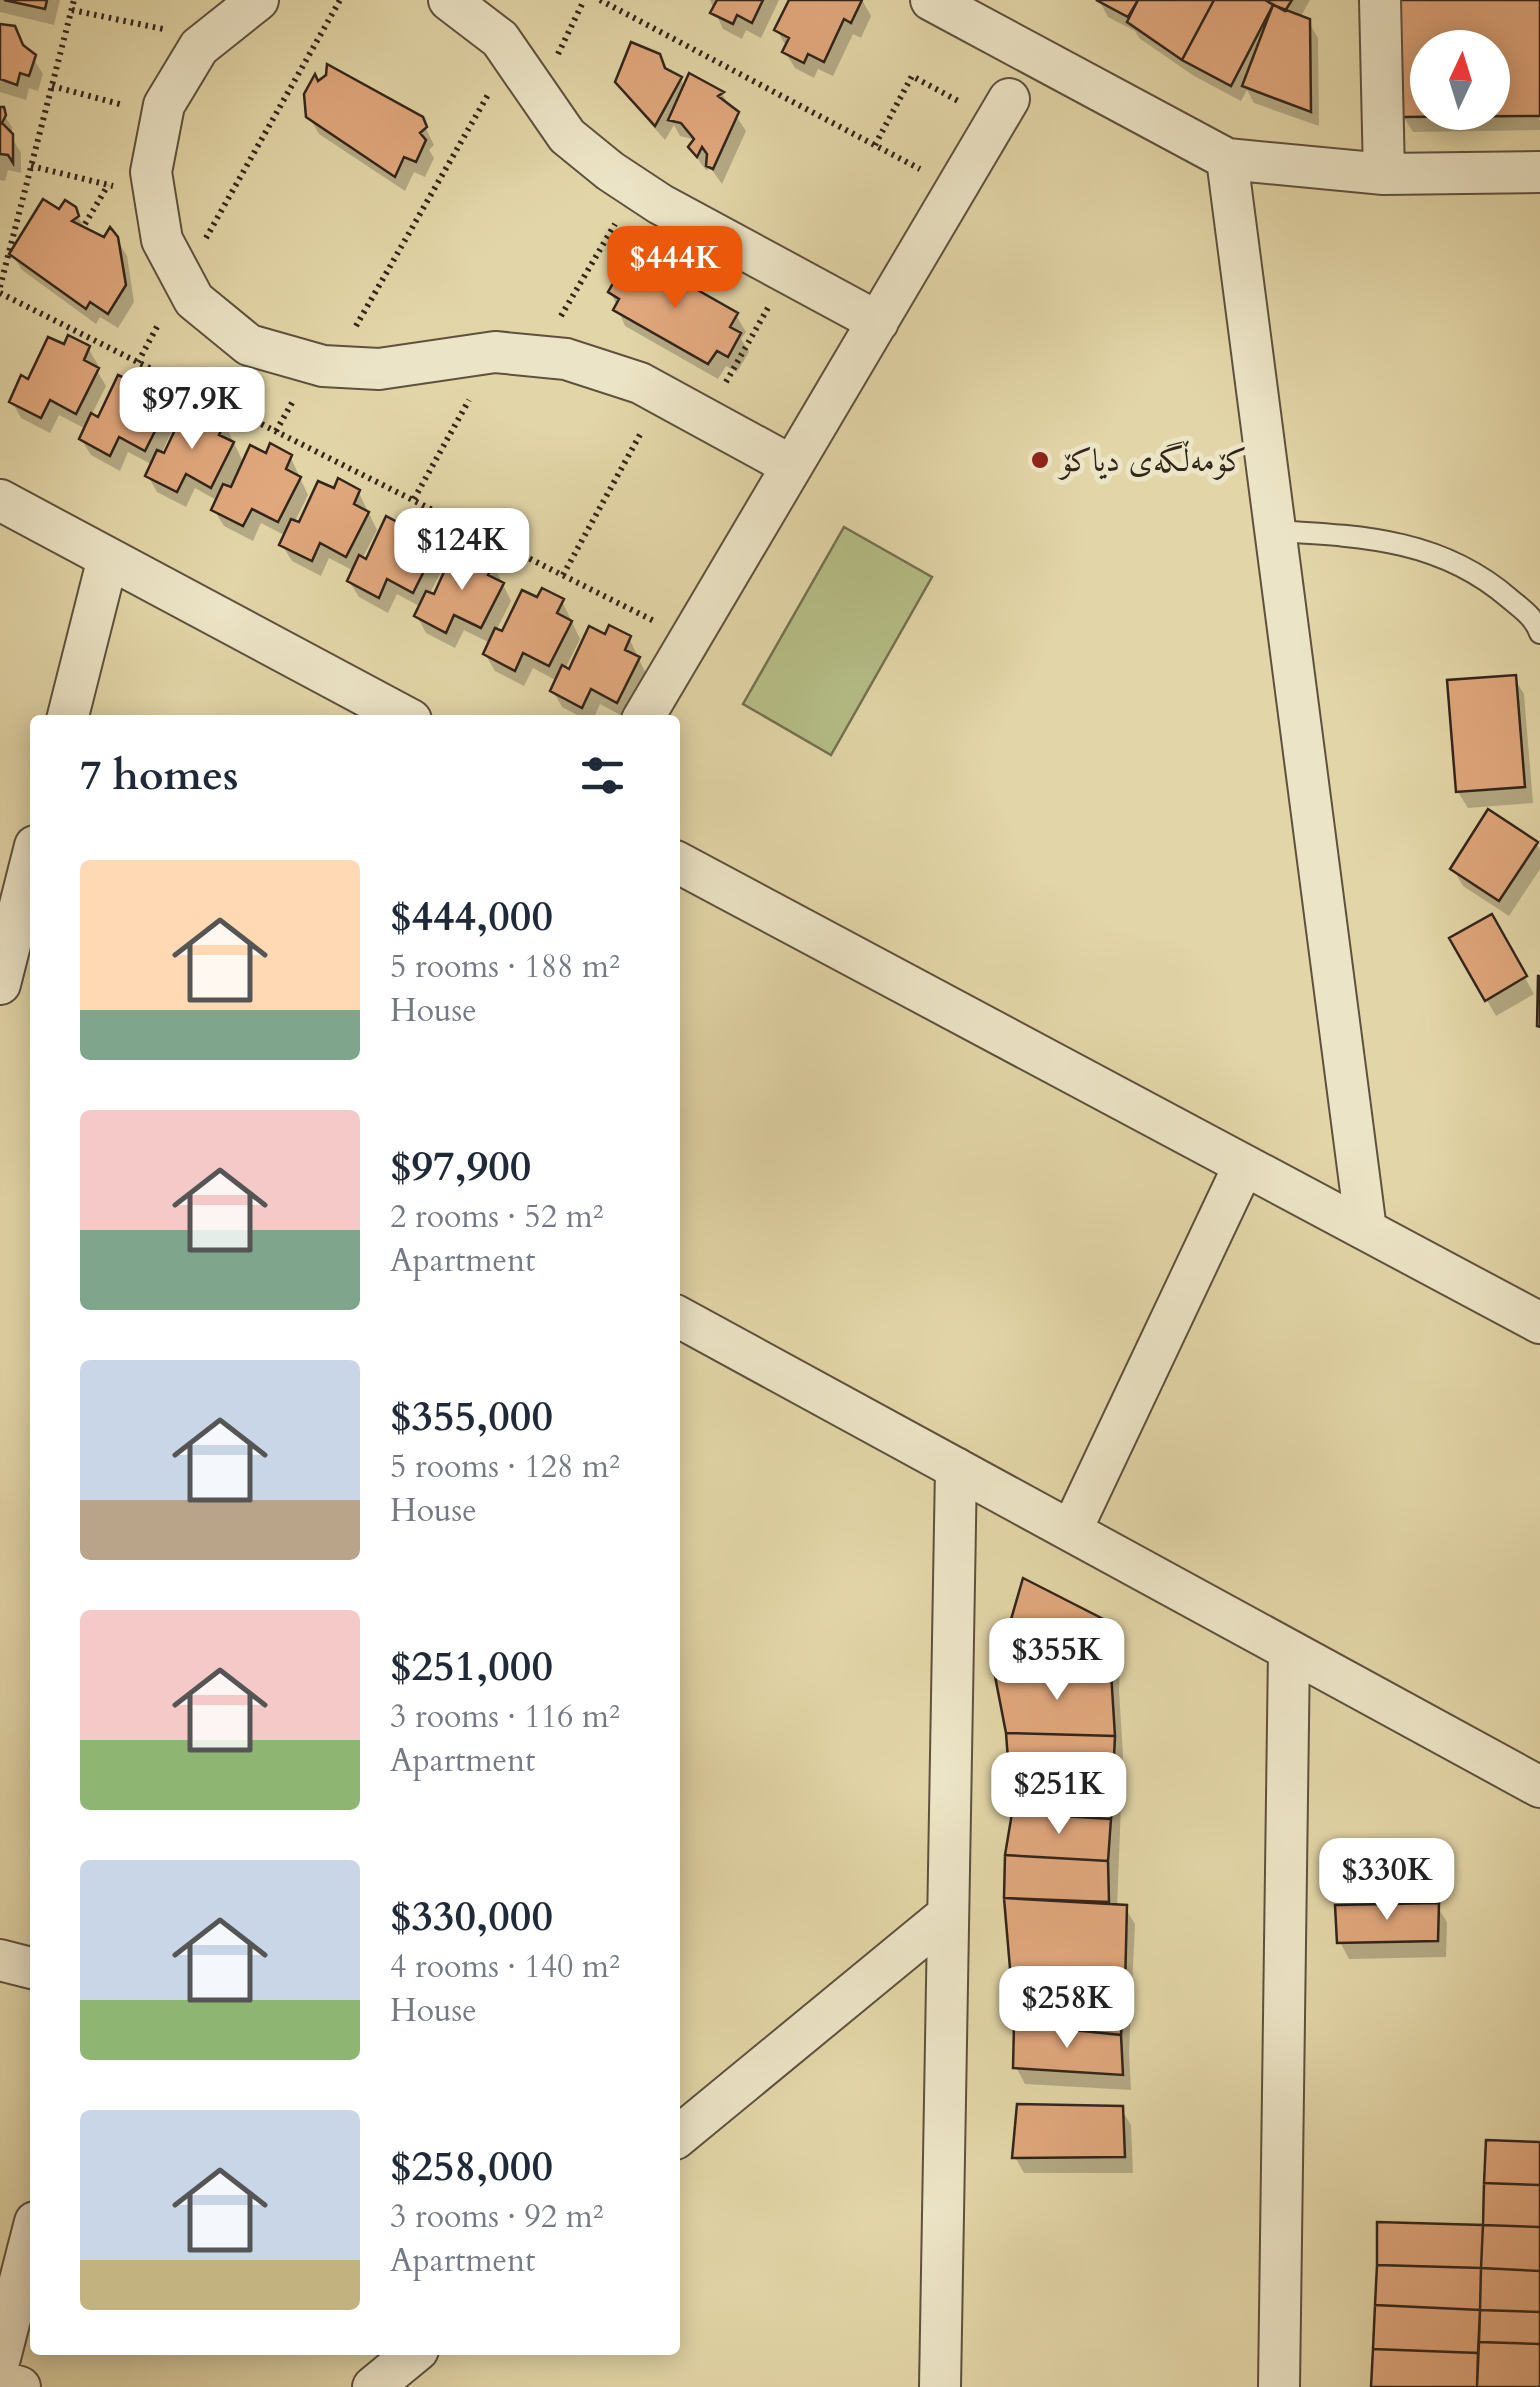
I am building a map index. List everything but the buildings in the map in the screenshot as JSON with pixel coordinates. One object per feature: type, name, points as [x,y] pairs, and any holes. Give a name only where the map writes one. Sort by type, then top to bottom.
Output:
[{"type":"street","points":[[258,0],[199,46],[164,105],[151,172],[162,240],[194,300],[249,345],[323,366],[379,369],[495,352],[566,359],[640,383],[792,466]]},
{"type":"street","points":[[450,0],[500,39],[567,136],[636,188],[878,322]]},
{"type":"street","points":[[932,0],[1227,159],[1384,174],[1540,172]]},
{"type":"street","points":[[1380,0],[1384,174]]},
{"type":"street","points":[[645,715],[1003,110]]},
{"type":"street","points":[[1227,159],[1366,1230]]},
{"type":"street","points":[[0,500],[402,715]]},
{"type":"street","points":[[68,715],[108,558]]},
{"type":"street","points":[[680,864],[1540,1322]]},
{"type":"street","points":[[0,984],[30,866]]},
{"type":"street","points":[[1071,1531],[1244,1165]]},
{"type":"street","points":[[680,1318],[1540,1788]]},
{"type":"street","points":[[940,2387],[956,1468]]},
{"type":"street","points":[[1279,2387],[1288,1650]]},
{"type":"street","points":[[680,2134],[946,1916]]},
{"type":"street","points":[[0,1960],[30,1968]]},
{"type":"street","points":[[0,2358],[30,2241]]},
{"type":"street","points":[[373,2387],[412,2355]]},
{"type":"street","points":[[0,2381],[18,2387]]},
{"type":"lane","points":[[1275,531],[1352,535],[1422,549],[1482,575],[1535,620],[1540,633]]},
{"type":"path","points":[[74,0],[0,290],[690,639]]},
{"type":"path","points":[[182,279],[340,0]]},
{"type":"path","points":[[600,0],[957,188]]},
{"type":"path","points":[[72,10],[208,38]]},
{"type":"path","points":[[334,366],[511,54]]},
{"type":"path","points":[[875,146],[912,76],[1003,110]]},
{"type":"path","points":[[52,86],[162,116]]},
{"type":"path","points":[[31,166],[155,197]]},
{"type":"path","points":[[85,224],[108,185]]},
{"type":"path","points":[[537,356],[636,188]]},
{"type":"path","points":[[705,418],[788,273]]},
{"type":"path","points":[[414,499],[495,352]]},
{"type":"path","points":[[564,575],[662,395]]},
{"type":"green space","points":[[844,527],[932,577],[831,755],[743,704]]},
{"type":"place","name":"کۆمەڵگەی دیاکۆ","points":[[1040,460]]}]
